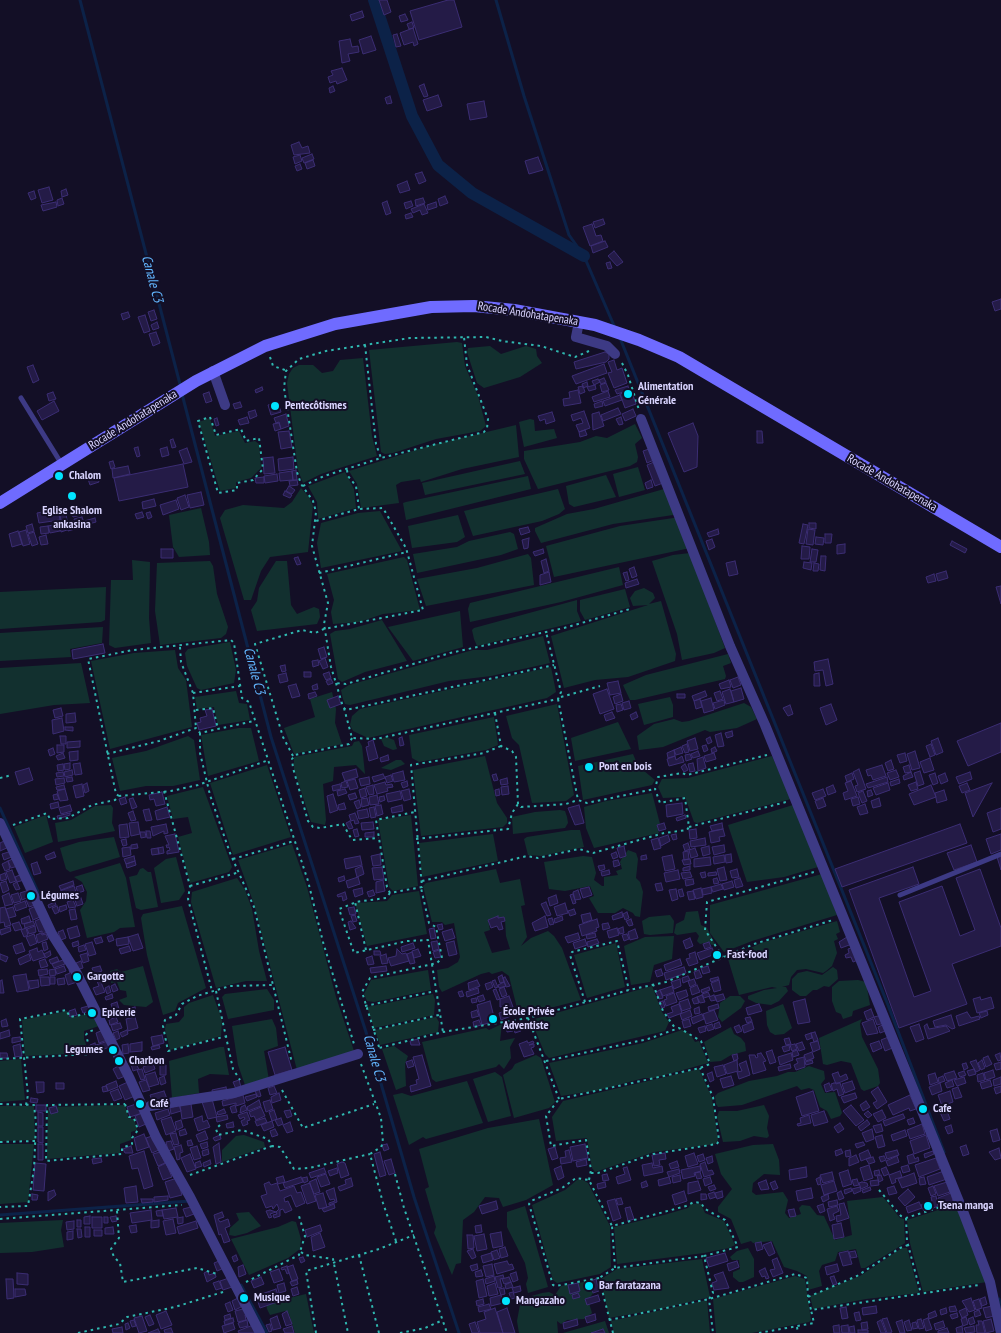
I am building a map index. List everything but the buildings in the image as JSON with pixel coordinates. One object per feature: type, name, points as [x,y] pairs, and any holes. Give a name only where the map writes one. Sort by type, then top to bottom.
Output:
[{"type":"main road","name":"Rocade Andohatapenaka","points":[[0,504],[179,391],[213,371],[266,346],[335,324],[430,307],[474,306],[514,310],[579,322],[639,340],[679,357],[1001,546]]},
{"type":"street","points":[[579,322],[576,337],[610,347],[615,354]]},
{"type":"street","points":[[213,371],[225,406]]},
{"type":"street","points":[[640,417],[730,646],[796,800],[964,1214],[990,1282],[1001,1333]]},
{"type":"street","points":[[0,823],[52,934],[76,972],[130,1079],[156,1137],[192,1200],[260,1333]]},
{"type":"street","points":[[150,1106],[234,1093],[358,1055]]},
{"type":"lane","points":[[20,398],[62,464]]},
{"type":"lane","points":[[900,895],[1001,854]]},
{"type":"path","points":[[303,486],[324,476],[381,458],[481,433],[487,428],[488,419],[467,365],[464,336]]},
{"type":"path","points":[[293,756],[349,744],[352,738],[331,667],[324,629],[323,618],[328,603],[312,546],[316,521],[313,501],[303,486],[297,472],[284,388],[286,370],[299,360],[326,351],[410,338],[486,337],[541,346],[575,357],[588,352],[594,343]]},
{"type":"path","points":[[365,345],[376,444],[381,458]]},
{"type":"path","points":[[266,346],[273,366],[286,370]]},
{"type":"path","points":[[615,354],[628,375],[640,417]]},
{"type":"path","points":[[210,417],[216,435],[241,429],[246,441],[259,438],[263,469],[253,480],[237,483],[237,490],[218,493],[198,421],[210,417]]},
{"type":"path","points":[[347,470],[348,476],[356,486],[359,509]]},
{"type":"path","points":[[316,521],[359,509],[383,508],[407,552],[422,611],[324,629],[315,634],[302,630],[255,644],[283,737],[293,756],[293,768],[310,825],[320,828],[343,824],[354,840],[379,838]]},
{"type":"path","points":[[319,573],[407,552]]},
{"type":"path","points":[[336,683],[346,684],[450,653],[546,632],[630,609]]},
{"type":"path","points":[[546,632],[554,664],[578,800]]},
{"type":"path","points":[[119,796],[116,794],[88,659],[133,650],[231,640],[234,643],[242,698],[249,702],[254,722],[308,881],[323,942],[358,1055],[374,1104],[381,1118],[383,1142],[381,1147],[370,1154],[317,1166],[294,1169],[280,1147],[272,1146],[188,1176],[186,1173]]},
{"type":"path","points":[[180,646],[181,662],[193,693],[196,710],[196,728],[200,733],[200,753],[207,782],[216,814],[254,908],[292,1064]]},
{"type":"path","points":[[344,708],[346,710],[554,664]]},
{"type":"path","points":[[193,693],[240,686]]},
{"type":"path","points":[[352,738],[376,739],[496,713],[600,686]]},
{"type":"path","points":[[196,710],[213,708],[218,729]]},
{"type":"path","points":[[496,713],[501,746]]},
{"type":"path","points":[[200,733],[254,722]]},
{"type":"path","points":[[108,754],[159,741],[196,728]]},
{"type":"path","points":[[416,839],[508,829],[512,813],[518,804],[516,757],[512,751],[501,746],[484,753],[411,765],[416,839],[422,882],[421,888],[429,922],[436,927],[443,954],[441,961],[432,964],[370,978],[362,992],[379,1047],[443,1032],[528,1018],[683,976],[754,944],[842,917]]},
{"type":"path","points":[[689,827],[685,798],[660,803],[655,789],[658,777],[682,773],[687,776],[776,752]]},
{"type":"path","points":[[12,826],[47,813],[50,820],[68,818],[92,805],[115,800],[119,796],[188,788],[267,761]]},
{"type":"path","points":[[0,778],[12,775]]},
{"type":"path","points":[[518,804],[521,806],[566,804],[578,800],[587,803],[655,789]]},
{"type":"path","points":[[164,790],[190,886],[188,899],[212,992]]},
{"type":"path","points":[[422,882],[527,856],[538,858],[579,849],[593,853],[796,800]]},
{"type":"path","points":[[390,893],[387,887],[377,819],[415,812]]},
{"type":"path","points":[[233,859],[294,841]]},
{"type":"path","points":[[723,957],[705,930],[707,902],[824,870]]},
{"type":"path","points":[[190,886],[240,872]]},
{"type":"path","points":[[421,888],[390,893],[386,898],[358,900],[339,909],[354,953],[427,939],[443,1032]]},
{"type":"path","points":[[354,903],[366,950]]},
{"type":"path","points":[[585,1002],[570,955],[572,952],[617,941],[629,990]]},
{"type":"path","points":[[653,984],[663,1011],[675,1028]]},
{"type":"path","points":[[227,1036],[168,1051],[163,1030],[165,1020],[176,1015],[182,1004],[212,992],[244,985],[273,985]]},
{"type":"path","points":[[216,991],[233,1069],[241,1082]]},
{"type":"path","points":[[366,1006],[436,991]]},
{"type":"path","points":[[26,1105],[28,1095],[20,1020],[66,1010],[70,1017],[86,1013]]},
{"type":"path","points":[[373,1030],[439,1015]]},
{"type":"path","points":[[528,1018],[559,1099]]},
{"type":"path","points":[[0,1059],[91,1054],[86,1035],[88,1032],[101,1028]]},
{"type":"path","points":[[546,1061],[648,1039],[675,1028],[684,1029],[701,1041],[710,1064],[700,1068],[559,1099],[546,1116],[551,1146],[586,1140],[590,1173],[589,1180],[612,1226],[614,1268]]},
{"type":"path","points":[[590,1173],[595,1174],[653,1154],[718,1144],[713,1097],[700,1068]]},
{"type":"path","points":[[282,1088],[284,1096],[298,1116],[303,1128],[374,1104]]},
{"type":"path","points":[[0,1104],[34,1105],[36,1141],[28,1206],[0,1207]]},
{"type":"path","points":[[125,1104],[129,1117],[134,1118],[138,1130],[132,1138],[132,1144],[122,1148],[122,1154],[46,1161],[47,1106],[125,1104]]},
{"type":"path","points":[[220,1125],[216,1129],[218,1135],[248,1131],[268,1140],[272,1146]]},
{"type":"path","points":[[0,1142],[36,1141]]},
{"type":"path","points":[[370,1154],[383,1203],[396,1240]]},
{"type":"path","points":[[395,1174],[404,1208],[447,1333]]},
{"type":"path","points":[[589,1180],[576,1178],[562,1188],[530,1204],[553,1285],[599,1278],[614,1268],[704,1256],[738,1247],[725,1220],[705,1209],[701,1203],[692,1202],[686,1206],[612,1226]]},
{"type":"path","points":[[879,1190],[901,1216],[906,1218],[950,1204]]},
{"type":"path","points":[[0,1219],[117,1211],[192,1200]]},
{"type":"path","points":[[117,1211],[119,1238],[112,1249],[114,1257],[120,1263],[123,1282],[197,1268],[216,1273],[220,1277],[230,1274]]},
{"type":"path","points":[[249,1281],[292,1260],[300,1252],[305,1236],[299,1216]]},
{"type":"path","points":[[906,1218],[908,1245],[921,1294]]},
{"type":"path","points":[[316,1333],[306,1272],[414,1235]]},
{"type":"path","points":[[808,1297],[857,1276],[900,1248],[908,1245]]},
{"type":"path","points":[[300,1252],[305,1255],[332,1258],[348,1333]]},
{"type":"path","points":[[359,1255],[379,1333]]},
{"type":"path","points":[[704,1256],[713,1294],[709,1299],[713,1333]]},
{"type":"path","points":[[609,1320],[709,1299],[795,1274],[807,1278],[808,1297],[814,1322],[797,1327],[759,1333]]},
{"type":"path","points":[[599,1278],[613,1333]]},
{"type":"path","points":[[811,1310],[981,1285]]},
{"type":"path","points":[[78,1333],[119,1324],[127,1317],[175,1307],[236,1287]]},
{"type":"path","points":[[400,1333],[425,1328],[443,1320]]},
{"type":"path","points":[[797,1327],[798,1333]]},
{"type":"path","points":[[425,1328],[426,1333]]},
{"type":"green space","points":[[462,343],[465,366],[478,396],[486,426],[480,431],[436,439],[393,453],[385,454],[381,452],[369,350]]},
{"type":"green space","points":[[490,346],[501,354],[526,346],[536,349],[537,356],[542,363],[520,377],[484,388],[477,383],[467,352],[468,348]]},
{"type":"green space","points":[[363,358],[372,436],[377,456],[321,474],[303,483],[298,470],[287,383],[289,374],[293,368],[299,365],[313,365],[322,373],[333,371],[340,360]]},
{"type":"green space","points":[[210,418],[215,436],[239,431],[245,443],[255,441],[259,444],[261,468],[251,478],[236,482],[236,488],[220,491],[199,422]]},
{"type":"green space","points":[[530,419],[534,420],[535,431],[554,429],[557,438],[524,447],[519,422]]},
{"type":"green space","points":[[635,424],[642,438],[635,444],[638,457],[637,462],[630,466],[538,489],[524,459],[524,451],[580,442],[596,436],[607,438]]},
{"type":"green space","points":[[516,425],[519,457],[462,469],[421,482],[420,479],[401,482],[396,485],[399,503],[361,508],[357,484],[349,471],[432,445]]},
{"type":"green space","points":[[520,461],[525,474],[425,495],[422,483]]},
{"type":"green space","points":[[638,467],[645,490],[619,497],[613,474]]},
{"type":"green space","points":[[345,472],[354,489],[356,508],[318,519],[317,502],[308,486]]},
{"type":"green space","points":[[606,475],[616,497],[574,507],[569,504],[566,486]]},
{"type":"green space","points":[[528,476],[531,489],[406,520],[403,503]]},
{"type":"green space","points":[[301,488],[309,497],[313,506],[308,552],[270,557],[261,571],[251,600],[244,600],[220,518],[225,510],[243,505],[284,508],[292,502]]},
{"type":"green space","points":[[558,489],[565,509],[559,514],[542,521],[473,536],[464,511]]},
{"type":"green space","points":[[664,489],[675,513],[673,515],[613,524],[541,543],[535,531],[535,528],[567,514],[594,509]]},
{"type":"green space","points":[[201,508],[210,555],[179,557],[173,547],[169,515]]},
{"type":"green space","points":[[380,511],[402,551],[321,568],[317,543],[321,523],[358,513]]},
{"type":"green space","points":[[458,515],[465,537],[457,542],[412,548],[408,526]]},
{"type":"green space","points":[[680,517],[690,548],[554,577],[546,546],[620,526]]},
{"type":"green space","points":[[510,532],[514,534],[518,549],[501,555],[417,573],[413,554],[457,547],[469,541]]},
{"type":"green space","points":[[690,553],[725,648],[714,653],[682,660],[677,634],[652,561],[673,555]]},
{"type":"green space","points":[[528,554],[531,558],[534,585],[426,606],[417,579],[477,568]]},
{"type":"green space","points":[[404,557],[407,560],[420,610],[383,614],[359,622],[333,624],[331,612],[334,600],[327,574]]},
{"type":"green space","points":[[132,560],[150,562],[149,618],[151,643],[115,648],[109,645],[111,580],[133,580]]},
{"type":"green space","points":[[210,561],[213,566],[217,594],[228,627],[226,634],[221,638],[160,645],[155,611],[157,563]]},
{"type":"green space","points":[[276,561],[287,561],[291,605],[297,614],[314,607],[319,609],[320,617],[317,624],[257,631],[251,610],[257,601],[259,588]]},
{"type":"green space","points":[[619,567],[623,585],[561,602],[470,622],[468,609],[470,603]]},
{"type":"green space","points":[[106,587],[105,620],[101,622],[0,629],[0,592]]},
{"type":"green space","points":[[644,588],[653,593],[655,598],[649,604],[661,601],[676,654],[675,661],[628,677],[595,680],[564,688],[551,636],[648,605],[633,606],[630,598],[635,591]]},
{"type":"green space","points":[[625,589],[630,607],[585,620],[580,611],[580,600]]},
{"type":"green space","points":[[577,600],[577,611],[581,621],[477,646],[474,639],[472,630],[474,628]]},
{"type":"green space","points":[[460,611],[463,647],[413,661],[388,627]]},
{"type":"green space","points":[[382,620],[407,661],[365,672],[342,682],[338,679],[330,634],[335,631]]},
{"type":"green space","points":[[103,627],[102,643],[70,649],[71,657],[0,661],[0,633]]},
{"type":"green space","points":[[543,636],[550,663],[491,676],[449,681],[350,705],[345,704],[343,699],[341,690],[349,685],[473,650],[487,650]]},
{"type":"green space","points":[[230,642],[236,670],[234,683],[201,690],[197,688],[187,666],[185,653],[188,649]]},
{"type":"green space","points":[[175,650],[178,668],[186,680],[192,727],[110,749],[91,661],[134,653]]},
{"type":"green space","points":[[728,654],[731,663],[723,666],[725,679],[635,700],[630,700],[623,685],[646,675]]},
{"type":"green space","points":[[81,663],[90,703],[54,705],[0,714],[0,668]]},
{"type":"green space","points":[[551,667],[556,692],[547,698],[368,738],[353,731],[350,725],[352,716],[360,709]]},
{"type":"green space","points":[[236,691],[239,703],[247,704],[250,720],[218,725],[214,707],[197,709],[195,697]]},
{"type":"green space","points":[[332,692],[336,709],[335,723],[342,744],[294,754],[284,728],[315,717],[310,699]]},
{"type":"green space","points":[[670,697],[673,705],[673,717],[644,725],[638,704]]},
{"type":"green space","points":[[744,703],[751,707],[757,719],[737,728],[710,732],[705,730],[663,747],[639,750],[637,736],[654,724],[674,719],[682,722],[689,721]]},
{"type":"green space","points":[[557,704],[574,795],[566,801],[532,803],[519,745],[512,738],[506,716]]},
{"type":"green space","points":[[494,717],[498,745],[486,750],[419,762],[412,758],[409,735]]},
{"type":"green space","points":[[618,722],[631,749],[575,761],[571,738]]},
{"type":"green space","points":[[239,728],[251,728],[259,761],[208,776],[201,735]]},
{"type":"green space","points":[[188,736],[194,740],[200,780],[173,786],[146,786],[120,791],[112,758],[146,751]]},
{"type":"green space","points":[[386,737],[394,740],[397,749],[393,750],[384,746],[381,739]]},
{"type":"green space","points":[[359,741],[362,746],[365,774],[356,765],[334,767],[333,781],[323,784],[325,825],[311,822],[294,769],[294,757],[352,746],[354,742]]},
{"type":"green space","points":[[633,754],[638,766],[655,780],[652,785],[583,800],[578,766]]},
{"type":"green space","points":[[485,756],[497,803],[507,818],[507,823],[503,827],[421,836],[413,770]]},
{"type":"green space","points":[[772,756],[791,799],[697,823],[694,822],[685,797],[663,798],[658,787],[662,779],[688,778]]},
{"type":"green space","points":[[396,760],[401,760],[405,764],[391,770],[381,768]]},
{"type":"green space","points":[[267,765],[291,837],[233,855],[210,783]]},
{"type":"green space","points":[[203,787],[232,867],[229,872],[190,883],[178,837],[192,833],[188,817],[173,819],[167,796]]},
{"type":"green space","points":[[652,793],[660,824],[657,825],[659,833],[594,848],[586,828],[584,807]]},
{"type":"green space","points":[[111,805],[113,808],[112,823],[115,831],[58,842],[55,823],[71,820],[95,806]]},
{"type":"green space","points":[[793,805],[818,867],[784,877],[747,882],[728,825]]},
{"type":"green space","points":[[565,811],[567,817],[568,823],[565,828],[513,834],[512,817],[535,812]]},
{"type":"green space","points":[[46,815],[53,842],[25,853],[14,827]]},
{"type":"green space","points":[[411,815],[418,886],[393,891],[389,887],[378,820]]},
{"type":"green space","points":[[580,830],[584,847],[541,856],[528,855],[524,839],[527,837]]},
{"type":"green space","points":[[493,834],[498,861],[422,877],[419,843]]},
{"type":"green space","points":[[114,837],[120,857],[70,872],[66,869],[60,848],[79,842]]},
{"type":"green space","points":[[292,844],[307,887],[336,997],[354,1051],[297,1070],[254,904],[238,860]]},
{"type":"green space","points":[[628,850],[636,853],[638,859],[636,878],[640,882],[643,892],[640,917],[623,908],[615,913],[598,913],[589,898],[594,896],[590,886],[565,891],[549,889],[544,862],[583,856],[592,857],[596,873],[594,880],[604,886],[604,877],[618,875],[616,871],[622,869],[620,862],[626,856]]},
{"type":"green space","points":[[176,857],[185,891],[179,900],[161,903],[154,868],[166,859]]},
{"type":"green space","points":[[120,863],[126,878],[135,927],[120,928],[114,932],[87,938],[80,910],[86,901],[87,892],[82,882],[74,877]]},
{"type":"green space","points":[[143,868],[151,872],[158,907],[141,910],[136,908],[129,877],[137,875],[140,869]]},
{"type":"green space","points":[[496,869],[500,883],[520,879],[525,905],[521,906],[527,937],[521,946],[531,938],[548,931],[554,936],[562,948],[581,1000],[519,1016],[509,976],[502,971],[492,974],[489,972],[481,974],[442,992],[439,987],[437,970],[448,968],[458,962],[460,957],[454,923],[445,925],[442,922],[432,922],[423,886],[426,883]],"holes":[[[498,916],[498,918],[504,917],[506,936],[510,949],[492,953],[484,932],[490,930],[488,920]]]},
{"type":"green space","points":[[822,874],[837,915],[752,941],[724,952],[710,933],[710,905]]},
{"type":"green space","points":[[237,878],[245,890],[252,909],[259,951],[267,981],[246,981],[216,988],[191,902],[192,892]]},
{"type":"green space","points":[[419,891],[427,934],[367,946],[355,903],[387,901],[392,895]]},
{"type":"green space","points":[[182,906],[206,988],[178,1003],[175,1011],[163,1015],[147,955],[141,918],[143,914]]},
{"type":"green space","points":[[698,911],[701,925],[707,928],[715,944],[712,945],[709,942],[700,944],[697,941],[699,936],[696,932],[677,935],[674,933],[676,924],[684,920],[686,912]]},
{"type":"green space","points":[[670,915],[674,921],[673,933],[644,934],[642,921],[649,917]]},
{"type":"green space","points":[[837,921],[840,932],[836,934],[838,939],[834,941],[837,953],[832,966],[826,971],[823,973],[806,969],[797,970],[791,977],[789,985],[782,987],[786,987],[788,991],[779,1001],[771,1005],[756,1003],[748,999],[748,996],[764,990],[777,988],[772,987],[739,995],[728,959],[761,943]]},
{"type":"green space","points":[[674,936],[672,959],[654,965],[650,982],[631,985],[624,946],[645,937]]},
{"type":"green space","points":[[616,943],[625,987],[587,998],[574,955]]},
{"type":"green space","points":[[143,966],[153,1002],[146,1007],[124,1005],[119,1000],[127,997],[126,991],[120,990],[117,982],[111,983],[110,971],[117,969],[121,972]]},
{"type":"green space","points":[[833,967],[837,970],[838,979],[829,987],[824,986],[813,990],[806,996],[800,996],[792,990],[792,979],[798,973],[807,971],[822,975]]},
{"type":"green space","points":[[428,970],[431,990],[374,1002],[367,1001],[364,994],[371,980]]},
{"type":"green space","points":[[858,980],[866,982],[870,1005],[853,1011],[852,1016],[843,1019],[841,1014],[836,1012],[832,1001],[832,987],[839,981]]},
{"type":"green space","points":[[652,986],[662,1012],[669,1022],[665,1031],[549,1058],[545,1054],[531,1020]]},
{"type":"green space","points":[[267,989],[274,1000],[274,1010],[228,1019],[222,997],[225,994]]},
{"type":"green space","points":[[433,994],[435,1000],[434,1015],[374,1028],[367,1007]]},
{"type":"green space","points":[[213,995],[222,1020],[221,1036],[170,1050],[165,1029],[166,1024],[179,1022],[184,1016],[184,1007],[189,1003]]},
{"type":"green space","points":[[730,996],[740,996],[745,1001],[741,1008],[722,1022],[718,1017],[720,1003]]},
{"type":"green space","points":[[783,1004],[792,1028],[784,1034],[775,1035],[770,1032],[767,1025],[766,1011]]},
{"type":"green space","points":[[67,1011],[70,1018],[94,1012],[99,1026],[84,1031],[84,1039],[89,1053],[25,1056],[22,1020]]},
{"type":"green space","points":[[436,1017],[439,1022],[438,1032],[380,1045],[375,1030]]},
{"type":"green space","points":[[272,1019],[276,1028],[278,1046],[264,1051],[269,1080],[245,1085],[238,1065],[232,1026]]},
{"type":"green space","points":[[862,1019],[860,1024],[862,1037],[878,1069],[880,1083],[878,1086],[864,1091],[861,1089],[851,1063],[841,1061],[827,1065],[823,1064],[819,1038]]},
{"type":"green space","points":[[502,1024],[500,1041],[515,1038],[510,1047],[511,1058],[504,1069],[499,1064],[496,1067],[436,1082],[432,1079],[422,1042],[486,1028],[489,1030]]},
{"type":"green space","points":[[731,1027],[734,1034],[745,1043],[746,1051],[731,1055],[721,1061],[710,1062],[704,1042]]},
{"type":"green space","points":[[682,1030],[690,1034],[695,1042],[699,1041],[708,1063],[654,1078],[644,1078],[599,1090],[561,1096],[549,1063],[643,1043]]},
{"type":"green space","points":[[394,1046],[408,1056],[405,1064],[406,1086],[396,1090],[382,1049]]},
{"type":"green space","points":[[224,1047],[229,1075],[210,1074],[198,1079],[199,1093],[172,1098],[169,1061]]},
{"type":"green space","points":[[536,1055],[541,1058],[555,1102],[549,1108],[514,1118],[503,1075],[512,1069],[515,1064]]},
{"type":"green space","points":[[21,1059],[25,1100],[0,1102],[0,1061]]},
{"type":"green space","points":[[809,1066],[824,1071],[825,1079],[821,1084],[825,1093],[835,1092],[842,1113],[840,1116],[831,1119],[827,1111],[820,1107],[814,1090],[809,1088],[801,1090],[797,1086],[742,1105],[718,1107],[716,1104],[715,1096],[718,1093],[749,1081],[795,1072]]},
{"type":"green space","points":[[699,1069],[712,1098],[718,1140],[715,1144],[654,1152],[595,1172],[592,1168],[587,1138],[556,1141],[552,1117],[563,1101]]},
{"type":"green space","points":[[495,1072],[502,1077],[511,1116],[488,1122],[473,1079]]},
{"type":"green space","points":[[467,1081],[483,1123],[426,1139],[423,1137],[409,1145],[393,1095],[402,1093],[411,1096]]},
{"type":"green space","points":[[125,1105],[129,1119],[134,1119],[137,1130],[131,1132],[131,1140],[120,1144],[120,1153],[47,1159],[48,1107]]},
{"type":"green space","points":[[764,1105],[769,1116],[767,1128],[769,1136],[767,1138],[754,1136],[740,1141],[723,1142],[717,1117],[719,1111],[737,1111]]},
{"type":"green space","points":[[0,1106],[34,1106],[35,1140],[0,1141]]},
{"type":"green space","points":[[539,1119],[553,1185],[526,1200],[503,1207],[499,1198],[485,1197],[474,1212],[463,1220],[461,1263],[456,1264],[452,1275],[434,1233],[436,1227],[425,1189],[429,1187],[419,1149],[488,1128]]},
{"type":"green space","points":[[244,1135],[264,1142],[265,1147],[222,1162],[222,1150],[236,1136]]},
{"type":"green space","points":[[0,1144],[34,1144],[28,1202],[0,1204]]},
{"type":"green space","points":[[773,1144],[779,1160],[780,1175],[764,1174],[753,1183],[752,1192],[756,1195],[783,1192],[788,1200],[785,1213],[789,1218],[801,1214],[799,1208],[802,1205],[810,1206],[817,1215],[824,1216],[835,1240],[852,1235],[847,1201],[883,1197],[900,1218],[904,1219],[905,1243],[865,1268],[861,1268],[856,1249],[838,1252],[835,1261],[822,1265],[819,1271],[822,1286],[808,1290],[807,1276],[784,1267],[772,1241],[753,1243],[751,1241],[741,1244],[731,1219],[718,1212],[718,1207],[732,1189],[721,1174],[715,1154],[753,1145]]},
{"type":"green space","points":[[577,1180],[583,1180],[588,1183],[610,1226],[611,1267],[600,1274],[557,1283],[553,1280],[532,1205],[565,1190]]},
{"type":"green space","points":[[691,1204],[701,1204],[705,1213],[724,1221],[735,1245],[704,1253],[617,1264],[614,1227],[688,1208]]},
{"type":"green space","points":[[957,1204],[987,1282],[923,1292],[910,1243],[907,1220]]},
{"type":"green space","points":[[525,1206],[548,1287],[528,1293],[525,1263],[507,1227],[507,1212]]},
{"type":"green space","points":[[249,1212],[261,1226],[247,1233],[235,1236],[229,1235],[230,1228],[239,1220],[236,1213]]},
{"type":"green space","points":[[63,1220],[61,1230],[64,1247],[32,1252],[0,1253],[0,1223]]},
{"type":"green space","points":[[292,1221],[296,1222],[301,1239],[300,1249],[288,1258],[249,1275],[231,1239],[278,1227]]},
{"type":"green space","points":[[748,1248],[754,1259],[754,1277],[739,1282],[733,1277],[733,1272],[740,1269],[739,1260],[732,1260],[730,1257],[737,1251]]},
{"type":"green space","points":[[902,1248],[907,1248],[919,1293],[866,1299],[813,1309],[810,1296],[860,1276]]},
{"type":"green space","points":[[702,1259],[710,1297],[660,1309],[609,1318],[601,1279],[617,1269]]},
{"type":"green space","points":[[795,1276],[805,1279],[811,1320],[809,1322],[752,1333],[716,1333],[713,1299]]},
{"type":"green space","points":[[595,1280],[597,1288],[588,1300],[592,1313],[584,1319],[567,1320],[561,1324],[557,1321],[558,1333],[519,1333],[517,1321],[521,1299],[549,1292],[555,1295],[561,1286]]},
{"type":"green space","points":[[306,1294],[314,1333],[295,1333],[289,1314],[285,1311],[270,1315],[267,1309],[266,1303],[277,1297],[285,1299]]},
{"type":"green space","points":[[707,1300],[710,1333],[614,1333],[611,1321]]},
{"type":"green space","points":[[605,1321],[609,1333],[563,1333]]},
{"type":"waterway","name":"Canale C3","points":[[80,0],[181,388]]},
{"type":"waterway","points":[[374,0],[412,116],[438,165],[472,193],[584,256]]},
{"type":"waterway","points":[[496,0],[524,96],[569,235],[584,256],[615,328]]},
{"type":"waterway","points":[[620,338],[888,1005],[944,1152]]},
{"type":"waterway","name":"Canale C3","points":[[182,394],[271,737],[366,1032],[414,1197],[459,1333]]},
{"type":"waterway","points":[[0,808],[39,894]]},
{"type":"waterway","points":[[0,1215],[190,1201]]},
{"type":"waterway","points":[[241,1285],[267,1333]]},
{"type":"waterway","points":[[999,1299],[1001,1308]]},
{"type":"place","name":"Alimentation Générale","points":[[628,394]]},
{"type":"place","name":"Pentecôtismes","points":[[275,406]]},
{"type":"place","name":"Chalom","points":[[59,476]]},
{"type":"place","name":"Eglise Shalom ankasina","points":[[72,496]]},
{"type":"place","name":"Pont en bois","points":[[589,767]]},
{"type":"place","name":"Légumes","points":[[31,896]]},
{"type":"place","name":"Fast-food","points":[[717,955]]},
{"type":"place","name":"Gargotte","points":[[77,977]]},
{"type":"place","name":"Epicerie","points":[[92,1013]]},
{"type":"place","name":"École Privée Adventiste","points":[[493,1019]]},
{"type":"place","name":"Legumes","points":[[113,1050]]},
{"type":"place","name":"Charbon","points":[[119,1061]]},
{"type":"place","name":"Café","points":[[140,1104]]},
{"type":"place","name":"Cafe","points":[[923,1109]]},
{"type":"place","name":"Tsena manga","points":[[928,1206]]},
{"type":"place","name":"Bar faratazana","points":[[589,1286]]},
{"type":"place","name":"Musique","points":[[244,1298]]},
{"type":"place","name":"Mangazaho","points":[[506,1301]]}]
